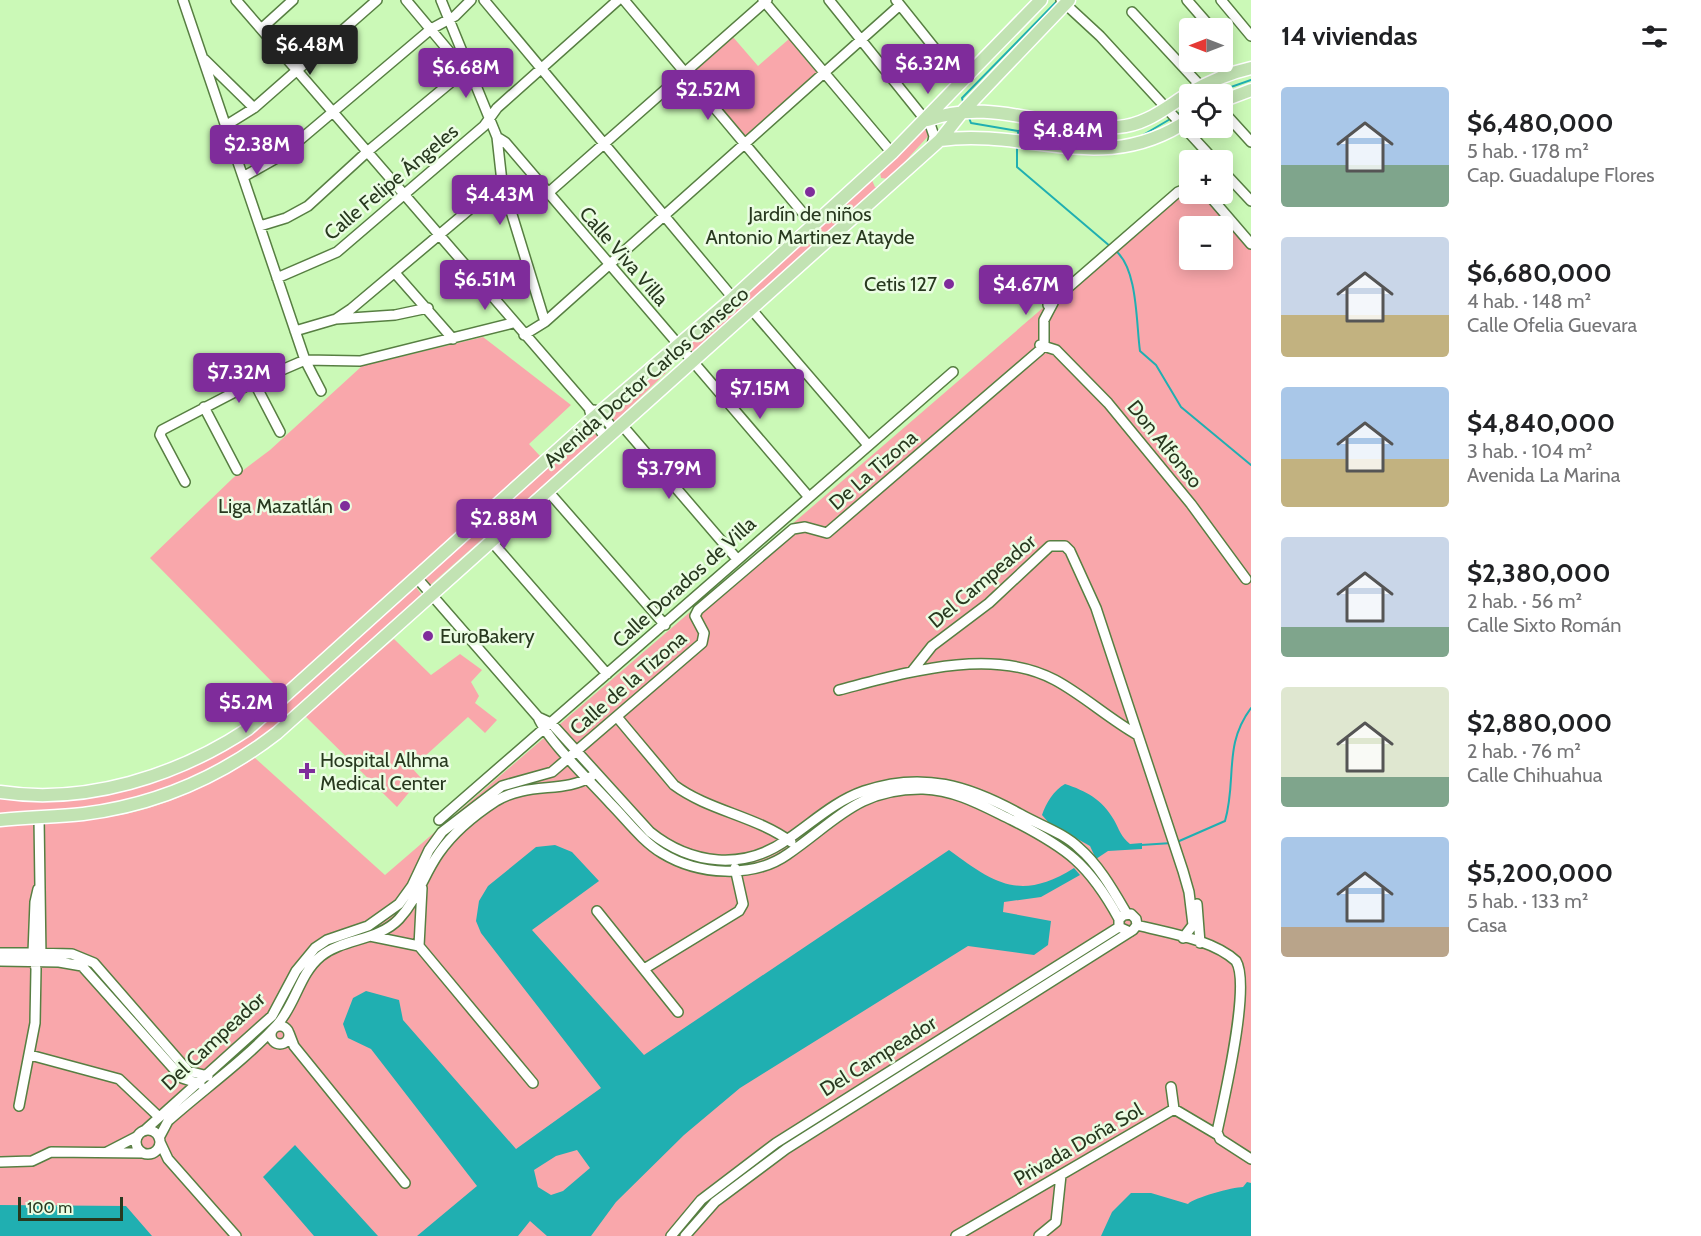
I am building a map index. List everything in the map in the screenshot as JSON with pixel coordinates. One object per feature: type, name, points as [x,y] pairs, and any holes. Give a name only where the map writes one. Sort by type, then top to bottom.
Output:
[{"type":"main road","name":"Avenida Doctor Carlos Canseco","points":[[0,792],[51,795],[130,783],[164,773],[207,754],[248,729],[417,578],[594,413],[733,297],[892,153],[1041,0]]},
{"type":"main road","name":"Avenida Doctor Carlos Canseco","points":[[0,820],[39,818],[118,808],[174,793],[229,767],[269,739],[492,542],[613,430],[752,310],[893,183],[936,143],[965,108],[1065,1]]},
{"type":"main road","points":[[1212,84],[1221,76],[1251,68]]},
{"type":"main road","points":[[1233,97],[1251,90]]},
{"type":"main road","points":[[924,122],[965,108],[1117,127],[1143,122],[1179,103]]},
{"type":"main road","points":[[936,143],[982,138],[1111,149],[1156,139],[1179,126]]},
{"type":"main road","points":[[874,169],[880,181],[893,183]]},
{"type":"main road","points":[[286,696],[297,698],[300,701],[300,712]]},
{"type":"main road","points":[[263,716],[260,730],[269,739]]},
{"type":"street","points":[[183,0],[305,360],[321,391]]},
{"type":"street","points":[[236,0],[513,323],[594,413],[737,559]]},
{"type":"street","points":[[261,29],[293,0]]},
{"type":"street","points":[[225,126],[254,108],[376,0]]},
{"type":"street","points":[[406,0],[458,62],[468,68]]},
{"type":"street","points":[[441,0],[497,137],[502,182],[545,322]]},
{"type":"street","points":[[243,177],[282,155],[431,29],[448,19],[471,0]]},
{"type":"street","points":[[484,0],[733,297]]},
{"type":"street","name":"Calle Felipe Ángeles","points":[[277,278],[337,252],[489,119],[497,108],[618,0]]},
{"type":"street","points":[[624,0],[813,225]]},
{"type":"street","points":[[829,0],[933,132],[936,143]]},
{"type":"street","points":[[1202,0],[1190,4],[1202,18]]},
{"type":"street","points":[[1221,0],[1251,36]]},
{"type":"street","points":[[547,194],[765,1],[892,153]]},
{"type":"street","points":[[1065,1],[1166,109],[1179,118]]},
{"type":"street","points":[[524,335],[545,322],[609,266],[861,40],[898,3],[952,70],[959,72],[972,70]]},
{"type":"street","points":[[1132,12],[1198,84]]},
{"type":"street","points":[[202,57],[254,108]]},
{"type":"street","points":[[260,226],[299,212],[468,68]]},
{"type":"street","points":[[1233,122],[1251,142]]},
{"type":"street","name":"Calle Viva Villa","points":[[497,137],[505,142],[547,194],[692,361]]},
{"type":"street","points":[[1197,138],[1206,150]]},
{"type":"street","points":[[336,319],[395,273],[438,234],[502,182]]},
{"type":"street","points":[[1233,182],[1251,201]]},
{"type":"street","points":[[1039,348],[1044,320],[1053,303],[1179,195]]},
{"type":"street","points":[[1216,204],[1251,244]]},
{"type":"street","points":[[395,273],[453,339]]},
{"type":"street","points":[[296,331],[336,319],[395,315],[428,308]]},
{"type":"street","points":[[752,310],[868,445]]},
{"type":"street","points":[[185,482],[160,432],[254,382],[305,360],[360,361],[513,323]]},
{"type":"street","name":"Don Alfonso","points":[[1039,348],[1056,350],[1108,403],[1191,504],[1246,579]]},
{"type":"street","name":"De La Tizona","points":[[698,610],[793,529],[805,527],[827,532],[1039,348]]},
{"type":"street","points":[[692,361],[808,496]]},
{"type":"street","name":"Calle Dorados de Villa","points":[[438,820],[665,625],[808,496],[953,372]]},
{"type":"street","points":[[254,382],[280,432]]},
{"type":"street","points":[[204,407],[237,470]]},
{"type":"street","points":[[547,490],[665,625]]},
{"type":"street","points":[[492,542],[607,674]]},
{"type":"street","name":"Del Campeador","points":[[913,670],[932,646],[989,603],[1050,546],[1060,544],[1070,551],[1096,609],[1136,734],[1194,891],[1200,943]]},
{"type":"street","points":[[417,578],[573,754],[643,838],[662,853],[694,866],[735,871],[770,864],[797,847],[832,818],[851,807],[910,786]]},
{"type":"street","name":"Calle de la Tizona","points":[[573,754],[702,643],[704,633],[695,616],[698,610]]},
{"type":"street","points":[[839,690],[913,670],[997,664],[1028,668],[1055,680],[1136,734]]},
{"type":"street","points":[[617,717],[674,785],[684,792],[745,818],[797,847]]},
{"type":"street","name":"Del Campeador","points":[[107,1152],[141,1133],[258,1030],[272,1016],[296,971],[315,948],[327,940],[368,926],[399,904],[412,886],[429,850],[442,832],[502,786],[545,775],[573,754]]},
{"type":"street","points":[[545,775],[549,786]]},
{"type":"street","points":[[592,776],[668,845],[698,857],[734,860],[760,855],[788,840],[850,797],[880,786],[942,783],[971,790],[1078,847],[1122,920],[1133,928],[1200,943],[1235,960],[1241,966],[1246,982],[1243,1016],[1218,1135],[1251,1159]]},
{"type":"street","name":"Del Campeador","points":[[159,1140],[168,1121],[273,1030],[288,1009],[303,978],[321,956],[349,942],[370,936],[396,920],[422,886],[439,853],[453,837],[488,807],[514,793],[578,783],[592,776]]},
{"type":"street","points":[[20,1106],[35,1023],[42,900],[39,887],[39,818]]},
{"type":"street","name":"Del Campeador","points":[[1177,845],[1192,911],[1191,930],[1183,938]]},
{"type":"street","points":[[644,969],[739,911],[742,904],[734,860]]},
{"type":"street","points":[[419,946],[422,886]]},
{"type":"street","points":[[396,941],[399,904]]},
{"type":"street","points":[[597,911],[678,1012]]},
{"type":"street","points":[[382,917],[415,920],[420,927]]},
{"type":"street","points":[[1122,920],[1136,919],[1133,928]]},
{"type":"street","name":"Del Campeador","points":[[1021,994],[1122,920]]},
{"type":"street","name":"Del Campeador","points":[[671,1236],[701,1200],[718,1184],[1021,994],[1133,928]]},
{"type":"street","points":[[370,936],[419,946],[532,1083]]},
{"type":"street","points":[[0,953],[37,959]]},
{"type":"street","points":[[77,959],[182,1078],[208,1086]]},
{"type":"street","points":[[0,961],[77,959],[94,963],[189,1071],[217,1078]]},
{"type":"street","points":[[122,1010],[130,1004]]},
{"type":"street","name":"Del Campeador","points":[[288,1009],[288,1032]]},
{"type":"street","points":[[272,1016],[272,1038],[279,1043],[287,1040],[288,1032]]},
{"type":"street","points":[[258,1030],[273,1030],[281,1026],[288,1032],[294,1046],[405,1183]]},
{"type":"street","name":"Del Campeador","points":[[259,1043],[294,1046]]},
{"type":"street","points":[[30,1055],[118,1078],[158,1116]]},
{"type":"street","points":[[182,1078],[182,1096]]},
{"type":"street","points":[[1171,1087],[1174,1109]]},
{"type":"street","name":"Del Campeador","points":[[685,1236],[697,1219],[724,1194],[841,1106]]},
{"type":"street","name":"Privada Doña Sol","points":[[956,1236],[1174,1109],[1218,1135]]},
{"type":"street","points":[[159,1140],[157,1150],[147,1154],[137,1148],[141,1133],[154,1132],[159,1140],[168,1159],[236,1236]]},
{"type":"street","name":"Del Campeador","points":[[1,1162],[32,1161],[51,1152],[147,1154],[168,1159]]},
{"type":"street","points":[[1039,1236],[1056,1222],[1061,1175]]},
{"type":"shaded area","points":[[733,37],[758,66],[789,39],[818,74],[746,137],[691,73]]},
{"type":"shaded area","points":[[927,128],[931,133],[889,179],[881,178],[880,172],[908,142]]},
{"type":"shaded area","points":[[871,178],[875,187],[881,188],[695,352],[687,351],[689,342]]},
{"type":"shaded area","points":[[1179,191],[1179,204],[1221,204],[1231,216],[1179,216],[1179,270],[1233,270],[1233,218],[1251,239],[1251,1236],[0,1236],[0,827],[97,818],[139,811],[198,789],[255,758],[385,875]]},
{"type":"shaded area","name":"Liga Mazatlán","points":[[483,337],[571,405],[529,444],[540,456],[282,692],[150,558],[233,478],[270,450],[362,366]]},
{"type":"shaded area","points":[[667,361],[672,366],[670,369],[611,425],[603,413]]},
{"type":"shaded area","points":[[592,422],[599,436],[428,587],[423,582],[424,578]]},
{"type":"shaded area","points":[[413,583],[422,595],[303,706],[229,763],[143,798],[82,811],[0,816],[0,797],[51,799],[207,758]]},
{"type":"shaded area","points":[[394,639],[431,675],[460,654],[482,670],[471,682],[479,696],[475,703],[497,720],[485,733],[468,717],[412,768],[421,778],[397,807],[304,715]]},
{"type":"water","points":[[1065,784],[1099,801],[1124,839],[1130,844],[1142,843],[1142,849],[1108,851],[1096,859],[1090,846],[1049,823],[1042,815],[1044,810],[1054,793]]},
{"type":"water","points":[[555,845],[572,852],[599,881],[532,930],[644,1055],[949,850],[980,872],[1008,884],[1023,886],[1038,884],[1074,868],[1080,875],[1041,897],[1004,902],[1003,912],[1051,921],[1048,945],[1034,955],[968,946],[740,1088],[684,1135],[616,1202],[591,1236],[547,1236],[530,1221],[518,1236],[417,1236],[477,1186],[371,1049],[348,1038],[343,1024],[353,998],[366,991],[399,1000],[403,1020],[516,1149],[601,1088],[481,933],[476,921],[479,901],[488,886],[536,847]],"holes":[[[577,1150],[590,1168],[563,1191],[551,1195],[538,1187],[534,1170],[556,1156]]]},
{"type":"water","points":[[295,1145],[378,1236],[314,1236],[263,1177]]},
{"type":"water","points":[[1247,1182],[1251,1183],[1251,1236],[1101,1236],[1112,1212],[1131,1193],[1151,1193],[1188,1204],[1214,1193],[1243,1187]]},
{"type":"water","points":[[0,1205],[126,1206],[152,1236],[0,1236]]},
{"type":"waterway","points":[[964,105],[962,98],[1058,0]]},
{"type":"waterway","points":[[1233,86],[1251,80]]},
{"type":"waterway","points":[[968,115],[971,123],[1018,131]]},
{"type":"waterway","points":[[1143,135],[1172,118]]},
{"type":"waterway","points":[[1018,136],[1018,131],[1030,129],[1087,140],[1117,141]]},
{"type":"waterway","points":[[1017,144],[1017,167],[1111,247]]},
{"type":"waterway","points":[[1116,251],[1123,260],[1132,284],[1140,351],[1156,365],[1181,407],[1251,465]]},
{"type":"waterway","points":[[1177,842],[1225,821],[1234,749],[1242,722],[1251,708]]},
{"type":"waterway","points":[[1141,845],[1172,843]]},
{"type":"place","name":"Jardín de niños Antonio Martinez Atayde","points":[[810,192]]},
{"type":"place","name":"Cetis 127","points":[[949,284]]},
{"type":"place","name":"Liga Mazatlán","points":[[345,506]]},
{"type":"place","name":"EuroBakery","points":[[428,636]]},
{"type":"place","name":"Hospital Alhma Medical Center","points":[[307,771]]}]
